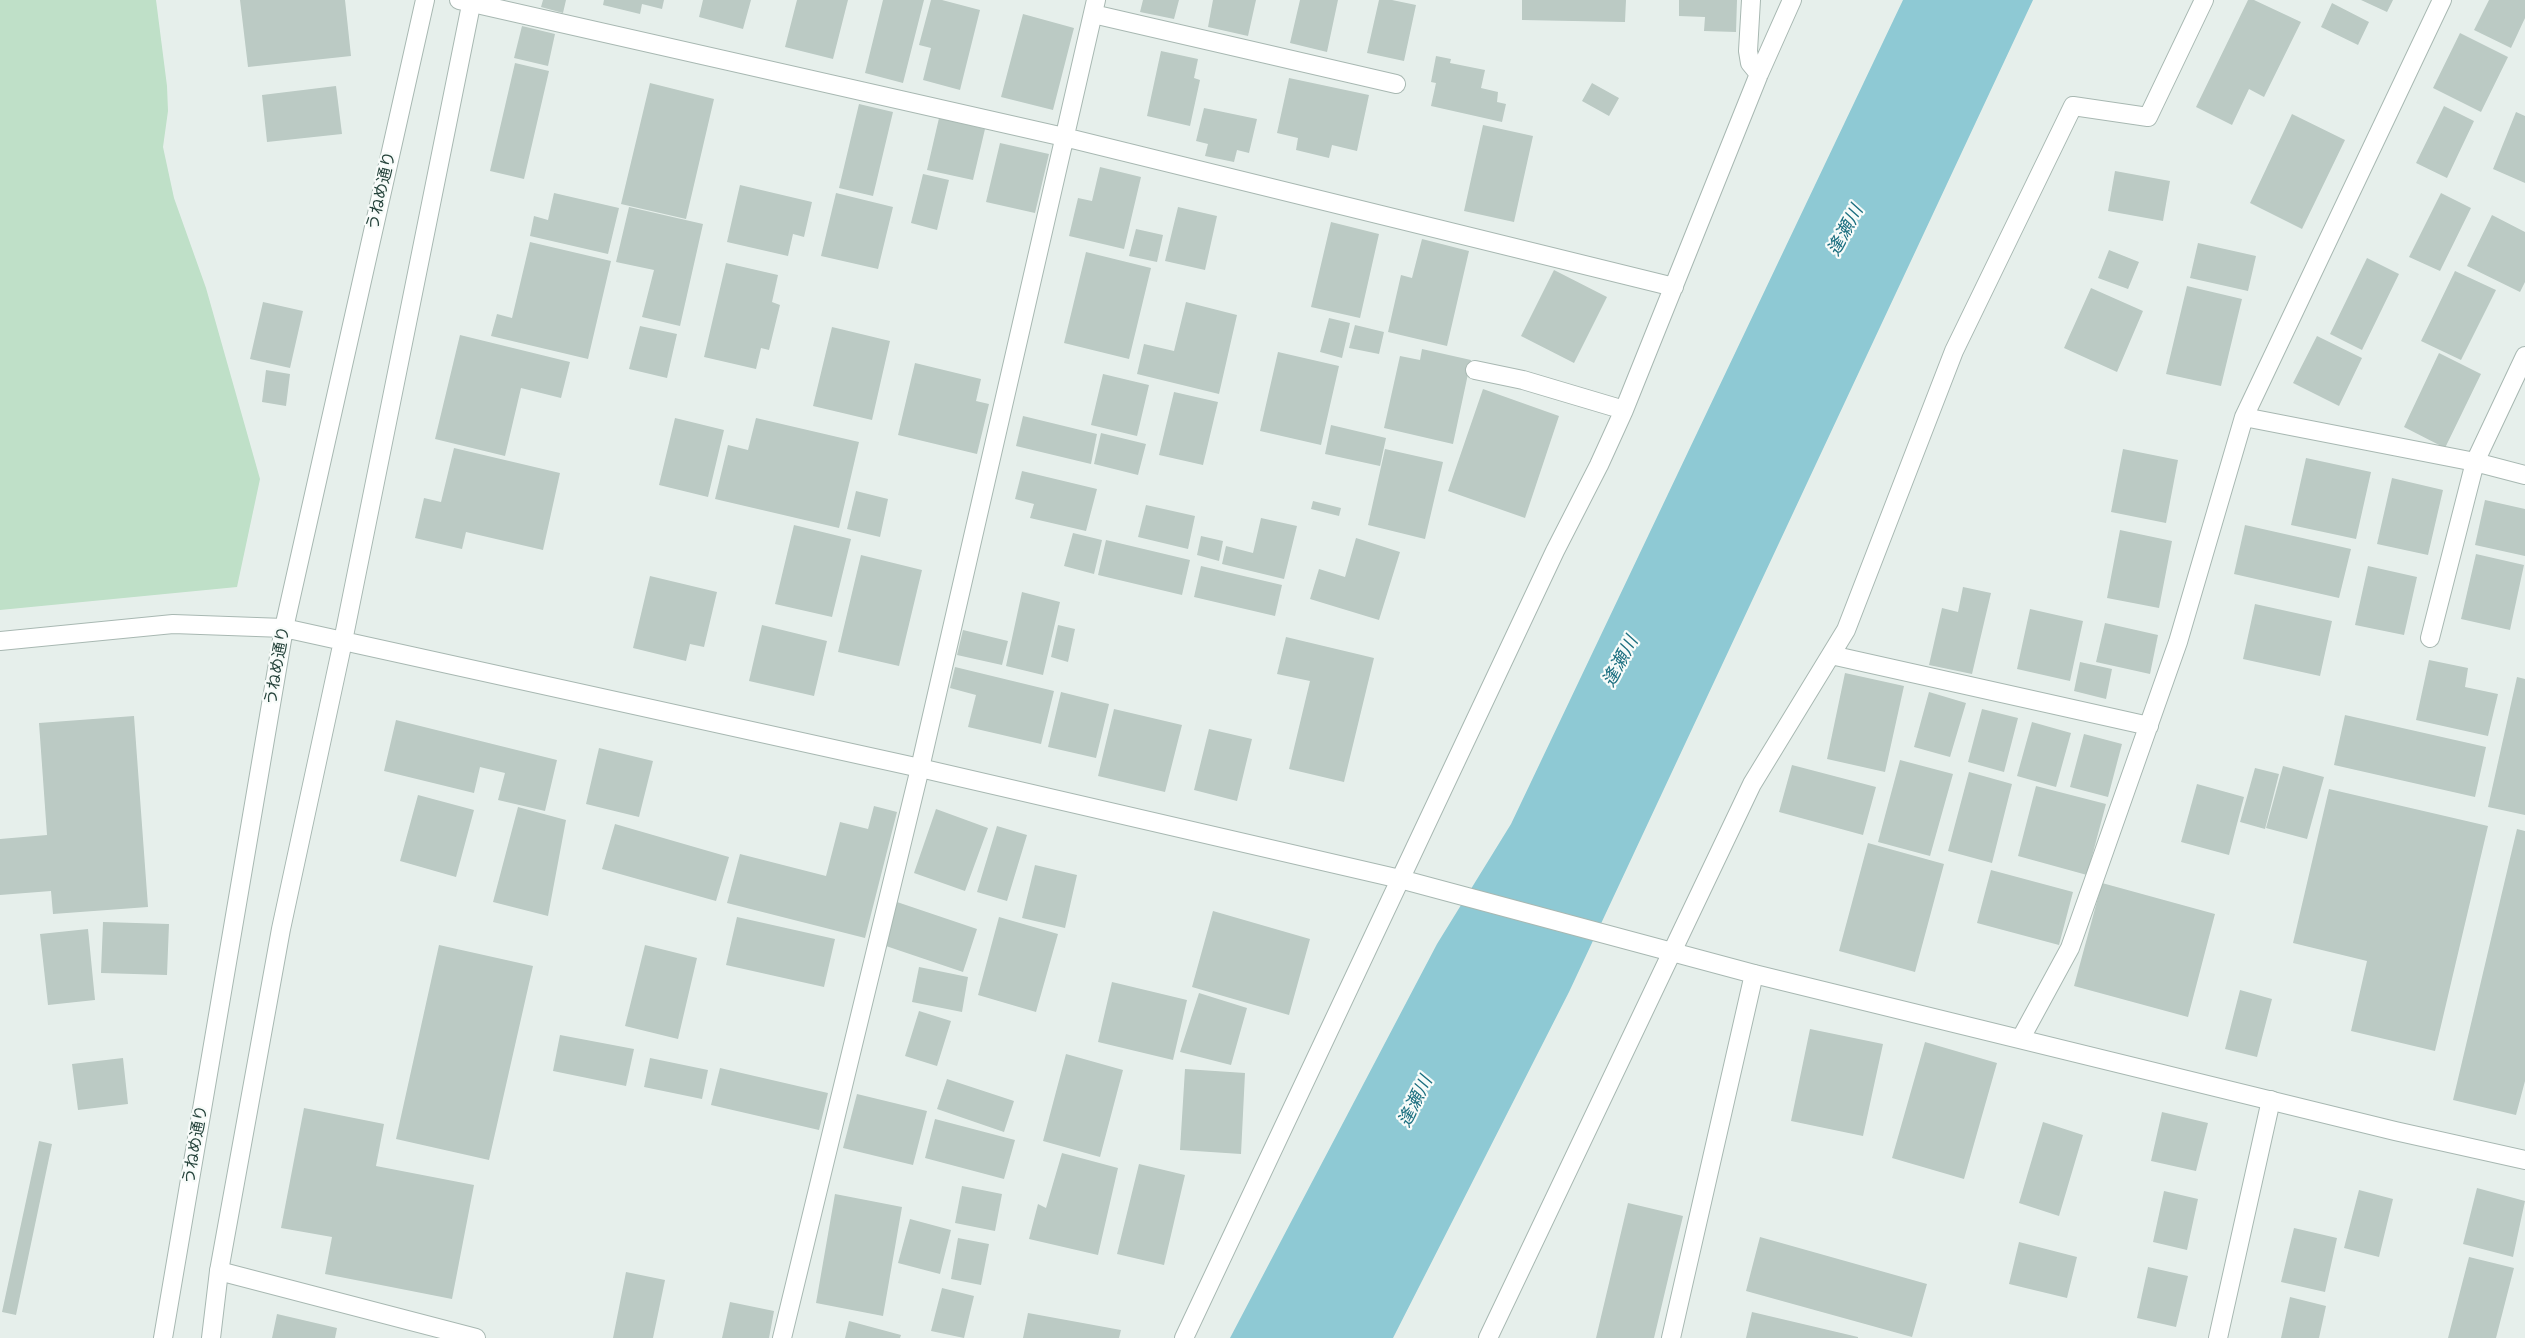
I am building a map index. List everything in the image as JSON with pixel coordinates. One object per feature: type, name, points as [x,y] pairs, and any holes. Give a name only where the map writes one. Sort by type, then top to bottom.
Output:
[{"type":"street","name":"うねめ通り","points":[[160,1335],[284,628],[425,0]]},
{"type":"street","points":[[1751,0],[1748,51],[1750,63],[1760,74]]},
{"type":"street","points":[[1184,1338],[1624,410],[1792,0]]},
{"type":"street","points":[[1488,1338],[1752,784],[1846,630],[1954,351],[2073,106],[2148,117],[2204,0]]},
{"type":"street","points":[[2021,1038],[2070,948],[2178,642],[2244,417],[2442,0]]},
{"type":"street","points":[[211,1338],[219,1271],[281,929],[343,642],[467,1],[1064,137],[1674,287]]},
{"type":"street","points":[[782,1338],[920,768],[1094,7],[1396,84]]},
{"type":"street","points":[[2430,638],[2475,462],[2525,356]]},
{"type":"street","points":[[1475,370],[1523,380],[1624,410]]},
{"type":"street","points":[[2244,417],[2475,462],[2525,475]]},
{"type":"street","points":[[0,641],[173,624],[284,628],[920,768],[1400,879],[1672,950],[1754,974],[2525,1160]]},
{"type":"street","points":[[1831,655],[2149,726]]},
{"type":"street","points":[[1671,1338],[1754,974]]},
{"type":"street","points":[[2218,1338],[2271,1100]]},
{"type":"street","points":[[219,1271],[476,1338]]},
{"type":"green space","points":[[0,0],[156,0],[167,86],[168,111],[163,147],[174,198],[206,288],[260,479],[237,587],[0,610]]},
{"type":"water","name":"逢瀬川","points":[[1903,0],[2033,0],[1569,992],[1393,1338],[1230,1338],[1437,944],[1511,824]]},
{"type":"building","points":[[240,0],[345,0],[351,56],[248,67]]},
{"type":"building","points":[[543,0],[566,0],[563,13],[541,7]]},
{"type":"building","points":[[604,0],[664,0],[662,9],[642,4],[640,14],[603,5]]},
{"type":"building","points":[[703,0],[751,0],[743,29],[699,17]]},
{"type":"building","points":[[797,0],[848,0],[833,59],[785,47]]},
{"type":"building","points":[[883,0],[924,0],[903,83],[865,73]]},
{"type":"building","points":[[931,0],[942,0],[980,10],[960,90],[923,80],[931,48],[919,45]]},
{"type":"building","points":[[1143,0],[1179,0],[1174,19],[1140,12]]},
{"type":"building","points":[[1213,0],[1256,0],[1248,36],[1208,27]]},
{"type":"building","points":[[1300,0],[1338,0],[1327,52],[1290,43]]},
{"type":"building","points":[[1379,0],[1416,5],[1404,61],[1367,53]]},
{"type":"building","points":[[1522,0],[1626,0],[1625,22],[1522,20]]},
{"type":"building","points":[[1679,0],[1737,0],[1736,32],[1704,31],[1705,17],[1679,16]]},
{"type":"building","points":[[2248,0],[2254,0],[2301,22],[2264,97],[2249,89],[2232,125],[2196,107]]},
{"type":"building","points":[[2361,0],[2393,0],[2387,12]]},
{"type":"building","points":[[2489,0],[2525,0],[2525,18],[2511,48],[2474,30]]},
{"type":"building","points":[[2332,3],[2369,22],[2358,45],[2321,27]]},
{"type":"building","points":[[1023,14],[1074,28],[1053,110],[1001,97]]},
{"type":"building","points":[[522,26],[555,34],[548,66],[514,58]]},
{"type":"building","points":[[2460,33],[2508,57],[2481,112],[2433,88]]},
{"type":"building","points":[[1161,51],[1198,59],[1194,78],[1200,80],[1190,126],[1147,116]]},
{"type":"building","points":[[1436,56],[1451,59],[1450,63],[1485,70],[1481,88],[1498,92],[1497,102],[1506,104],[1502,122],[1431,106],[1436,83],[1431,82]]},
{"type":"building","points":[[515,63],[549,71],[524,179],[490,171]]},
{"type":"building","points":[[1289,78],[1369,95],[1357,151],[1332,145],[1329,158],[1296,150],[1298,138],[1277,133]]},
{"type":"building","points":[[650,83],[714,99],[686,219],[621,204]]},
{"type":"building","points":[[1592,83],[1619,98],[1609,116],[1582,101]]},
{"type":"building","points":[[336,86],[342,134],[267,142],[262,95]]},
{"type":"building","points":[[859,104],[893,112],[873,196],[839,188]]},
{"type":"building","points":[[2444,106],[2474,121],[2447,178],[2416,163]]},
{"type":"building","points":[[1204,108],[1257,119],[1249,153],[1237,150],[1234,162],[1205,156],[1208,144],[1196,141]]},
{"type":"building","points":[[2516,112],[2525,116],[2525,183],[2493,169]]},
{"type":"building","points":[[2292,114],[2345,140],[2302,229],[2250,203]]},
{"type":"building","points":[[939,118],[985,129],[973,180],[927,170]]},
{"type":"building","points":[[1483,125],[1533,136],[1514,222],[1464,211]]},
{"type":"building","points":[[1000,143],[1049,154],[1035,213],[986,202]]},
{"type":"building","points":[[1100,167],[1141,177],[1124,249],[1069,236],[1078,198],[1092,201]]},
{"type":"building","points":[[2115,171],[2170,181],[2163,221],[2108,211]]},
{"type":"building","points":[[923,174],[949,180],[937,230],[911,223]]},
{"type":"building","points":[[740,185],[812,202],[804,237],[793,234],[788,256],[727,242]]},
{"type":"building","points":[[554,193],[619,208],[608,254],[530,236],[534,216],[548,220]]},
{"type":"building","points":[[836,193],[893,207],[878,269],[821,256]]},
{"type":"building","points":[[2441,193],[2471,208],[2440,271],[2409,257]]},
{"type":"building","points":[[629,207],[703,224],[680,326],[642,317],[654,270],[616,262]]},
{"type":"building","points":[[1178,207],[1217,216],[1205,270],[1165,261]]},
{"type":"building","points":[[2492,215],[2525,232],[2525,282],[2520,292],[2467,266]]},
{"type":"building","points":[[1331,222],[1379,234],[1360,318],[1311,307]]},
{"type":"building","points":[[1136,229],[1163,235],[1157,262],[1129,256]]},
{"type":"building","points":[[1422,239],[1469,251],[1447,346],[1388,332],[1401,275],[1412,278]]},
{"type":"building","points":[[530,242],[611,261],[588,359],[491,336],[497,314],[512,318]]},
{"type":"building","points":[[2198,243],[2256,256],[2248,291],[2190,278]]},
{"type":"building","points":[[2109,250],[2139,262],[2128,289],[2098,278]]},
{"type":"building","points":[[1086,252],[1151,268],[1129,359],[1064,343]]},
{"type":"building","points":[[2367,258],[2399,274],[2362,350],[2330,334]]},
{"type":"building","points":[[726,263],[778,275],[772,302],[780,305],[769,350],[761,348],[756,369],[704,357]]},
{"type":"building","points":[[1554,270],[1607,297],[1574,363],[1521,336]]},
{"type":"building","points":[[2455,271],[2496,290],[2461,360],[2421,341]]},
{"type":"building","points":[[2187,286],[2242,299],[2221,386],[2166,374]]},
{"type":"building","points":[[2091,288],[2143,311],[2117,372],[2064,348]]},
{"type":"building","points":[[263,302],[303,311],[290,368],[250,359]]},
{"type":"building","points":[[1186,302],[1237,315],[1219,394],[1137,374],[1144,344],[1174,351]]},
{"type":"building","points":[[1329,318],[1350,323],[1342,358],[1320,352]]},
{"type":"building","points":[[1355,325],[1384,332],[1379,354],[1349,348]]},
{"type":"building","points":[[640,326],[677,334],[667,378],[629,369]]},
{"type":"building","points":[[832,327],[890,341],[872,420],[813,406]]},
{"type":"building","points":[[460,335],[570,362],[561,398],[521,388],[505,456],[435,439]]},
{"type":"building","points":[[2317,336],[2362,358],[2339,406],[2293,383]]},
{"type":"building","points":[[1422,349],[1471,360],[1453,444],[1384,428],[1400,356],[1420,360]]},
{"type":"building","points":[[1278,352],[1339,366],[1321,445],[1260,431]]},
{"type":"building","points":[[2439,353],[2481,374],[2445,448],[2404,427]]},
{"type":"building","points":[[915,363],[981,379],[976,401],[989,404],[977,454],[898,435]]},
{"type":"building","points":[[266,370],[290,374],[286,406],[262,402]]},
{"type":"building","points":[[1103,374],[1149,385],[1137,436],[1091,425]]},
{"type":"building","points":[[1483,389],[1559,416],[1525,518],[1448,491]]},
{"type":"building","points":[[1174,392],[1218,402],[1203,465],[1159,455]]},
{"type":"building","points":[[1023,416],[1097,434],[1091,464],[1016,446]]},
{"type":"building","points":[[675,418],[724,430],[708,497],[659,485]]},
{"type":"building","points":[[756,418],[859,442],[839,528],[715,499],[728,445],[748,450]]},
{"type":"building","points":[[1331,425],[1386,438],[1380,466],[1325,454]]},
{"type":"building","points":[[1101,433],[1146,444],[1138,475],[1094,464]]},
{"type":"building","points":[[454,448],[560,473],[543,550],[466,532],[462,549],[415,538],[424,498],[441,502]]},
{"type":"building","points":[[1385,449],[1443,462],[1425,539],[1368,525]]},
{"type":"building","points":[[2123,449],[2178,460],[2166,523],[2111,512]]},
{"type":"building","points":[[2306,458],[2371,472],[2356,539],[2291,525]]},
{"type":"building","points":[[1022,471],[1097,489],[1086,531],[1030,518],[1034,504],[1015,499]]},
{"type":"building","points":[[2392,478],[2443,490],[2428,555],[2377,544]]},
{"type":"building","points":[[856,491],[888,499],[880,537],[847,529]]},
{"type":"building","points":[[2485,500],[2525,509],[2525,556],[2475,545]]},
{"type":"building","points":[[1313,501],[1341,508],[1339,516],[1311,509]]},
{"type":"building","points":[[1146,505],[1195,516],[1188,549],[1138,537]]},
{"type":"building","points":[[1261,518],[1297,526],[1284,579],[1222,564],[1226,546],[1253,553]]},
{"type":"building","points":[[794,525],[851,539],[832,617],[775,604]]},
{"type":"building","points":[[2245,525],[2351,549],[2339,598],[2234,574]]},
{"type":"building","points":[[2120,530],[2172,541],[2159,608],[2107,598]]},
{"type":"building","points":[[1073,533],[1102,540],[1094,574],[1064,566]]},
{"type":"building","points":[[1201,536],[1223,541],[1219,561],[1197,555]]},
{"type":"building","points":[[1356,538],[1400,552],[1379,620],[1310,599],[1319,569],[1345,577]]},
{"type":"building","points":[[1106,540],[1190,560],[1182,595],[1098,575]]},
{"type":"building","points":[[2476,554],[2524,565],[2510,630],[2461,619]]},
{"type":"building","points":[[861,555],[922,570],[899,666],[838,652]]},
{"type":"building","points":[[1201,566],[1282,585],[1275,616],[1194,597]]},
{"type":"building","points":[[2368,566],[2417,577],[2404,635],[2355,625]]},
{"type":"building","points":[[650,576],[717,592],[704,647],[690,644],[686,661],[633,648]]},
{"type":"building","points":[[1963,587],[1991,593],[1972,674],[1929,665],[1942,608],[1958,612]]},
{"type":"building","points":[[1022,592],[1060,602],[1043,675],[1006,666]]},
{"type":"building","points":[[2255,604],[2332,621],[2320,676],[2243,659]]},
{"type":"building","points":[[2030,609],[2083,621],[2070,681],[2017,669]]},
{"type":"building","points":[[2105,623],[2158,635],[2150,674],[2096,662]]},
{"type":"building","points":[[762,625],[827,641],[814,696],[749,681]]},
{"type":"building","points":[[1058,625],[1075,629],[1068,662],[1051,657]]},
{"type":"building","points":[[963,630],[1008,641],[1002,665],[957,655]]},
{"type":"building","points":[[1286,637],[1374,658],[1344,782],[1289,769],[1310,681],[1277,674]]},
{"type":"building","points":[[2429,660],[2468,668],[2465,687],[2498,694],[2488,736],[2416,720]]},
{"type":"building","points":[[2080,662],[2112,669],[2106,699],[2074,691]]},
{"type":"building","points":[[955,667],[1054,691],[1041,744],[968,727],[976,695],[950,688]]},
{"type":"building","points":[[1845,673],[1904,686],[1885,772],[1827,759]]},
{"type":"building","points":[[2517,677],[2525,679],[2525,815],[2488,807]]},
{"type":"building","points":[[1061,692],[1109,704],[1096,758],[1048,747]]},
{"type":"building","points":[[1929,692],[1966,703],[1950,757],[1914,747]]},
{"type":"building","points":[[1114,709],[1182,725],[1165,792],[1098,776]]},
{"type":"building","points":[[1982,709],[2018,718],[2004,772],[1968,762]]},
{"type":"building","points":[[2345,715],[2486,747],[2475,797],[2334,765]]},
{"type":"building","points":[[134,716],[148,907],[53,914],[51,891],[0,895],[0,839],[47,835],[39,723]]},
{"type":"building","points":[[396,720],[557,760],[545,811],[498,800],[505,773],[480,767],[474,793],[384,771]]},
{"type":"building","points":[[2032,722],[2071,733],[2056,787],[2017,776]]},
{"type":"building","points":[[1209,729],[1252,739],[1237,801],[1194,790]]},
{"type":"building","points":[[2084,734],[2122,744],[2108,797],[2070,787]]},
{"type":"building","points":[[599,748],[653,761],[639,817],[586,804]]},
{"type":"building","points":[[1900,760],[1953,774],[1930,856],[1878,842]]},
{"type":"building","points":[[1792,765],[1876,787],[1863,835],[1779,812]]},
{"type":"building","points":[[2283,766],[2324,777],[2307,839],[2266,828]]},
{"type":"building","points":[[2255,768],[2279,774],[2265,829],[2240,822]]},
{"type":"building","points":[[1969,772],[2012,784],[1992,863],[1948,851]]},
{"type":"building","points":[[2197,784],[2244,797],[2229,855],[2181,842]]},
{"type":"building","points":[[2036,786],[2106,804],[2087,875],[2018,856]]},
{"type":"building","points":[[2329,789],[2488,826],[2435,1051],[2351,1031],[2367,961],[2293,943]]},
{"type":"building","points":[[418,795],[474,810],[456,877],[400,861]]},
{"type":"building","points":[[874,806],[897,812],[865,938],[727,903],[740,854],[826,876],[840,822],[868,829]]},
{"type":"building","points":[[518,807],[566,820],[548,916],[493,902]]},
{"type":"building","points":[[936,809],[988,828],[965,891],[914,873]]},
{"type":"building","points":[[615,824],[729,857],[716,901],[602,869]]},
{"type":"building","points":[[997,826],[1027,835],[1007,901],[977,892]]},
{"type":"building","points":[[2517,829],[2525,831],[2525,1081],[2516,1115],[2453,1100]]},
{"type":"building","points":[[1868,843],[1944,864],[1915,972],[1839,951]]},
{"type":"building","points":[[1035,865],[1077,875],[1065,928],[1022,918]]},
{"type":"building","points":[[1991,870],[2073,892],[2059,945],[1977,923]]},
{"type":"building","points":[[2102,883],[2215,914],[2188,1017],[2074,986]]},
{"type":"building","points":[[897,902],[977,929],[963,972],[883,945]]},
{"type":"building","points":[[1213,911],[1310,939],[1289,1015],[1192,987]]},
{"type":"building","points":[[737,917],[835,939],[824,987],[726,965]]},
{"type":"building","points":[[999,917],[1058,934],[1036,1012],[978,995]]},
{"type":"building","points":[[103,922],[169,924],[167,975],[101,973]]},
{"type":"building","points":[[88,929],[95,1000],[48,1005],[40,934]]},
{"type":"building","points":[[439,945],[533,966],[489,1160],[396,1139]]},
{"type":"building","points":[[645,945],[697,958],[678,1039],[625,1026]]},
{"type":"building","points":[[919,967],[968,977],[962,1012],[912,1002]]},
{"type":"building","points":[[1112,982],[1187,1000],[1173,1060],[1098,1042]]},
{"type":"building","points":[[2240,990],[2272,999],[2257,1057],[2225,1049]]},
{"type":"building","points":[[1199,993],[1247,1008],[1231,1065],[1180,1052]]},
{"type":"building","points":[[919,1011],[951,1021],[937,1066],[905,1056]]},
{"type":"building","points":[[1810,1029],[1883,1044],[1863,1136],[1791,1121]]},
{"type":"building","points":[[560,1035],[634,1049],[626,1086],[553,1071]]},
{"type":"building","points":[[1925,1042],[1997,1063],[1964,1179],[1892,1158]]},
{"type":"building","points":[[1066,1054],[1123,1070],[1100,1157],[1043,1141]]},
{"type":"building","points":[[123,1058],[128,1104],[78,1110],[72,1064]]},
{"type":"building","points":[[650,1058],[708,1070],[702,1099],[644,1087]]},
{"type":"building","points":[[720,1068],[828,1093],[819,1130],[711,1105]]},
{"type":"building","points":[[1185,1069],[1245,1073],[1241,1154],[1180,1150]]},
{"type":"building","points":[[947,1079],[1014,1101],[1004,1132],[937,1109]]},
{"type":"building","points":[[857,1094],[927,1111],[913,1165],[843,1148]]},
{"type":"building","points":[[304,1108],[384,1124],[376,1166],[474,1185],[452,1299],[325,1274],[332,1237],[281,1228]]},
{"type":"building","points":[[2162,1112],[2208,1123],[2196,1171],[2151,1161]]},
{"type":"building","points":[[935,1119],[1015,1140],[1004,1179],[925,1158]]},
{"type":"building","points":[[2043,1122],[2083,1135],[2059,1216],[2019,1203]]},
{"type":"building","points":[[39,1141],[52,1144],[16,1315],[2,1312]]},
{"type":"building","points":[[1062,1153],[1118,1168],[1098,1255],[1029,1239],[1038,1204],[1046,1208]]},
{"type":"building","points":[[1139,1164],[1185,1175],[1164,1265],[1117,1254]]},
{"type":"building","points":[[962,1186],[1002,1194],[995,1231],[955,1223]]},
{"type":"building","points":[[2477,1188],[2525,1201],[2513,1257],[2463,1244]]},
{"type":"building","points":[[2359,1190],[2393,1199],[2379,1257],[2344,1248]]},
{"type":"building","points":[[2164,1191],[2198,1199],[2187,1250],[2153,1242]]},
{"type":"building","points":[[835,1194],[902,1207],[883,1316],[816,1303]]},
{"type":"building","points":[[1628,1203],[1683,1216],[1654,1338],[1596,1338]]},
{"type":"building","points":[[910,1219],[951,1230],[940,1274],[898,1263]]},
{"type":"building","points":[[2294,1228],[2337,1238],[2325,1292],[2281,1282]]},
{"type":"building","points":[[1760,1237],[1927,1284],[1912,1337],[1746,1291]]},
{"type":"building","points":[[958,1238],[989,1244],[981,1285],[951,1279]]},
{"type":"building","points":[[2019,1242],[2077,1257],[2067,1298],[2009,1284]]},
{"type":"building","points":[[2469,1257],[2514,1268],[2496,1338],[2448,1338]]},
{"type":"building","points":[[2148,1267],[2188,1276],[2176,1327],[2137,1318]]},
{"type":"building","points":[[626,1272],[665,1280],[653,1338],[613,1338]]},
{"type":"building","points":[[942,1288],[974,1296],[964,1338],[931,1331]]},
{"type":"building","points":[[2290,1297],[2326,1306],[2319,1338],[2281,1338]]},
{"type":"building","points":[[730,1302],[774,1311],[769,1338],[722,1338]]},
{"type":"building","points":[[1752,1312],[1858,1337],[1858,1338],[1746,1338]]},
{"type":"building","points":[[1028,1313],[1121,1330],[1119,1338],[1023,1338]]},
{"type":"building","points":[[277,1314],[337,1328],[335,1338],[272,1338]]},
{"type":"building","points":[[849,1321],[901,1335],[900,1338],[845,1338]]}]
